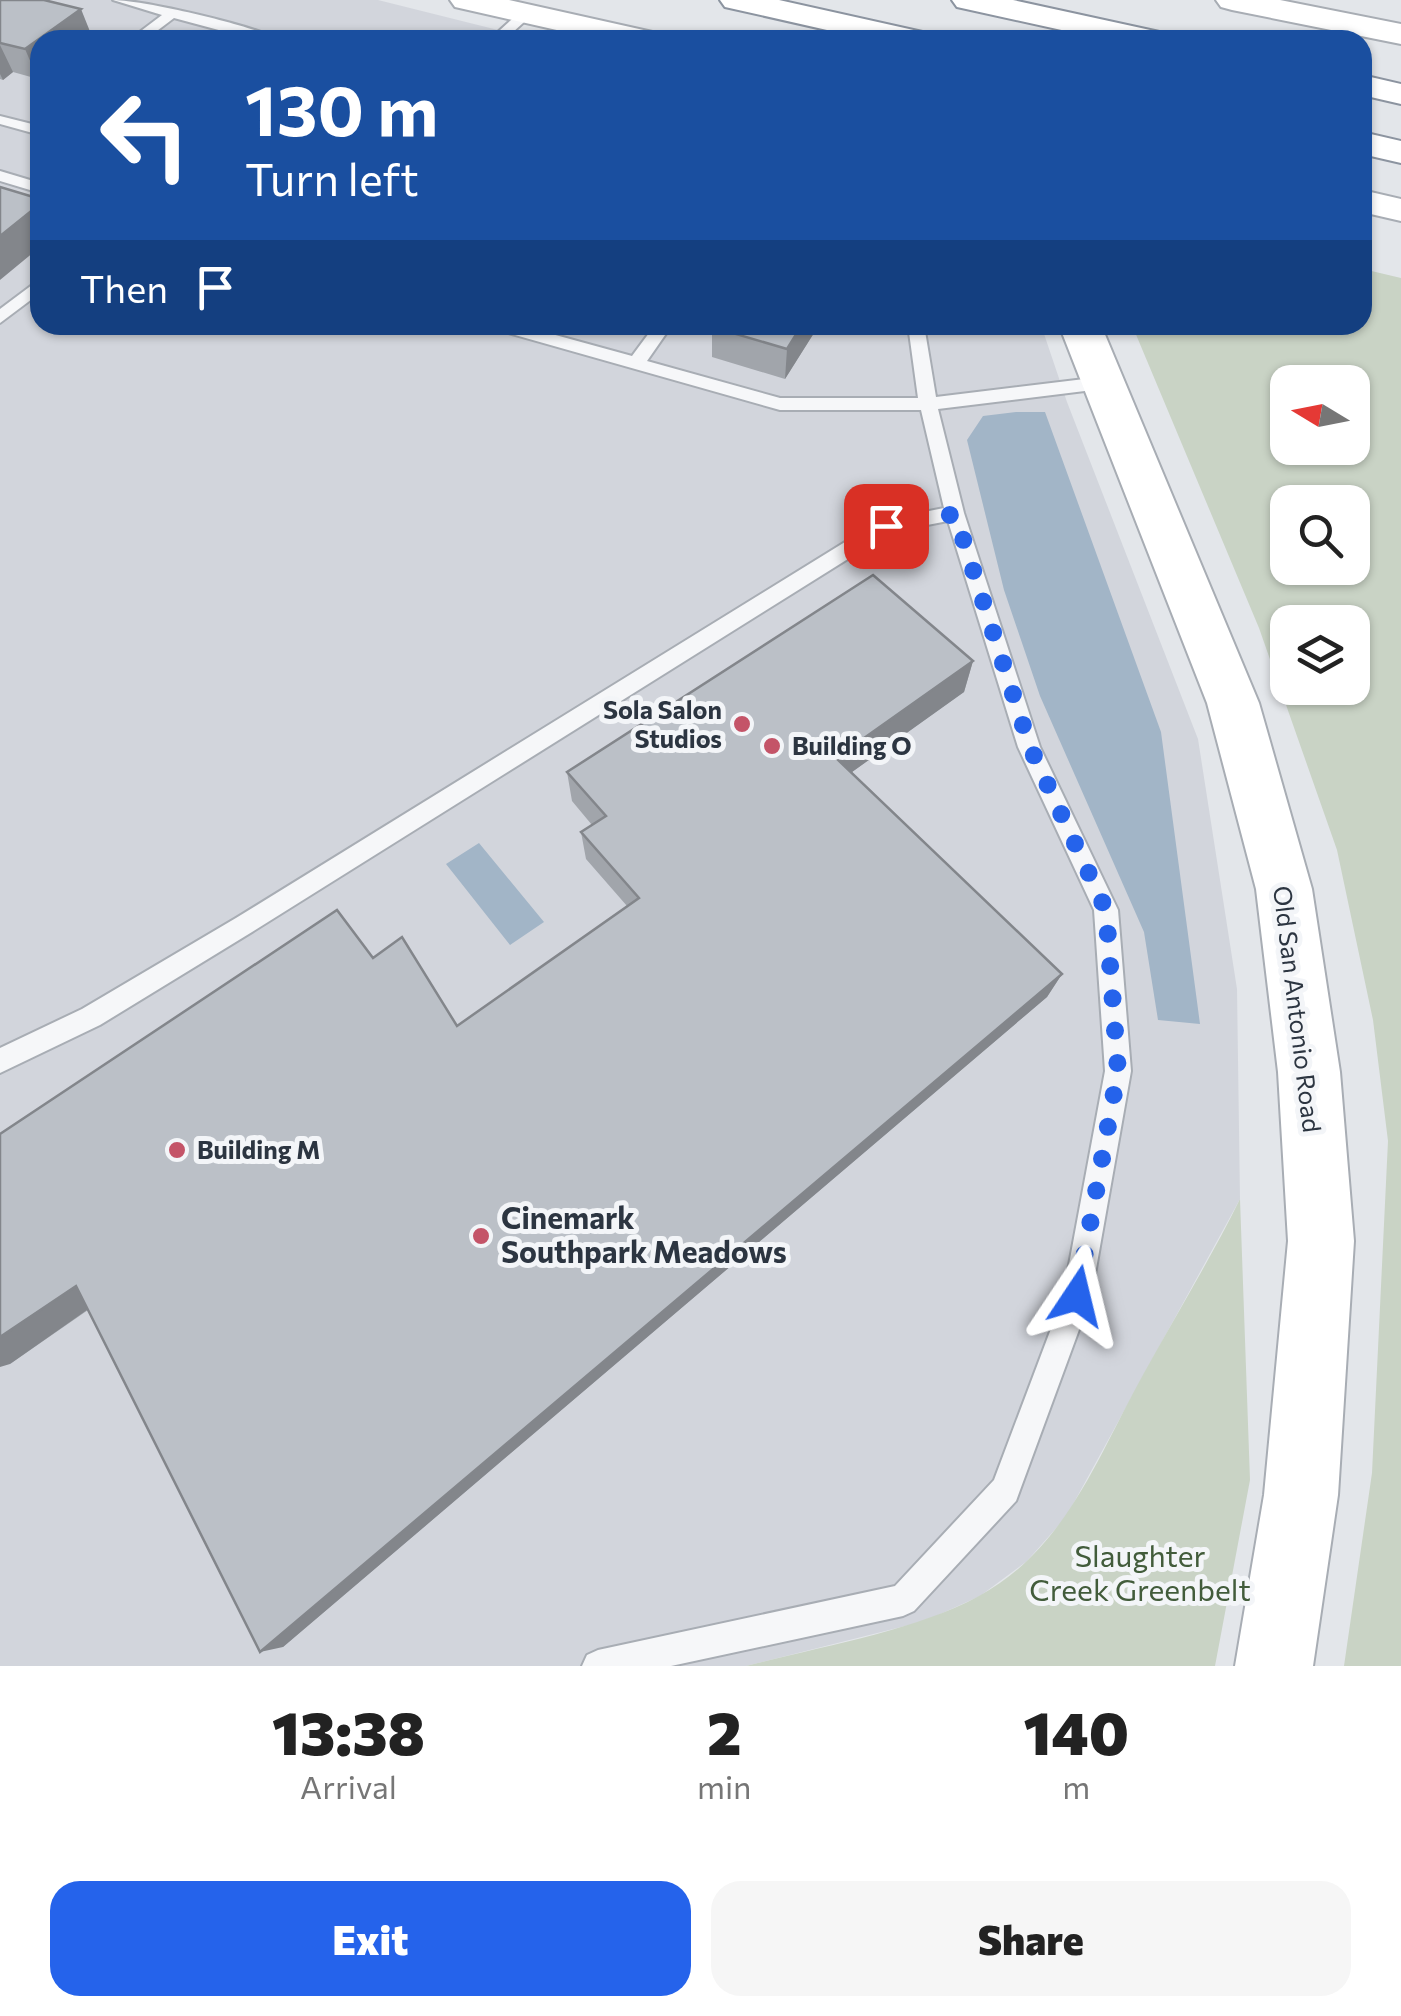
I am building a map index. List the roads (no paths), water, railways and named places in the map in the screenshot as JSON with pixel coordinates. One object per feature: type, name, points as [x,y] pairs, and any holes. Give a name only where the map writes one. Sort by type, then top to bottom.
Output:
[{"type":"main road","points":[[466,0],[599,30]]},
{"type":"main road","points":[[736,0],[870,30]]},
{"type":"main road","points":[[1232,0],[1401,34]]},
{"type":"main road","points":[[975,1],[1107,30]]},
{"type":"main road","points":[[1372,87],[1401,94]]},
{"type":"main road","points":[[1372,145],[1401,152]]},
{"type":"main road","points":[[1372,203],[1401,210]]},
{"type":"main road","name":"Old San Antonio Road","points":[[1084,335],[1232,704],[1284,889],[1310,1072],[1320,1241],[1301,1496],[1274,1666]]},
{"type":"lane","points":[[120,0],[234,30]]},
{"type":"lane","points":[[150,30],[173,14]]},
{"type":"lane","points":[[508,30],[526,14]]},
{"type":"lane","points":[[21,126],[30,119]]},
{"type":"lane","points":[[0,120],[30,129]]},
{"type":"lane","points":[[0,176],[30,185]]},
{"type":"lane","points":[[0,318],[30,292]]},
{"type":"lane","points":[[535,335],[780,404],[928,404],[1101,382]]},
{"type":"lane","points":[[636,364],[657,335]]},
{"type":"lane","points":[[598,1666],[903,1600],[1005,1490],[1077,1296],[1118,1071],[1106,910],[1030,747],[955,514],[928,404],[918,335]]},
{"type":"lane","points":[[0,1061],[91,1017],[227,935],[886,526],[955,514]]},
{"type":"water","points":[[1045,412],[1161,732],[1200,1024],[1158,1020],[1144,932],[1040,696],[1004,590],[967,440],[983,416]]},
{"type":"water","points":[[479,843],[544,922],[510,945],[446,864]]},
{"type":"place","name":"Sola Salon Studios","points":[[742,724]]},
{"type":"place","name":"Building O","points":[[772,746]]},
{"type":"place","name":"Building M","points":[[177,1150]]},
{"type":"place","name":"Cinemark Southpark Meadows","points":[[481,1236]]},
{"type":"park label","name":"Slaughter Creek Greenbelt","points":[[1140,1574]]}]
